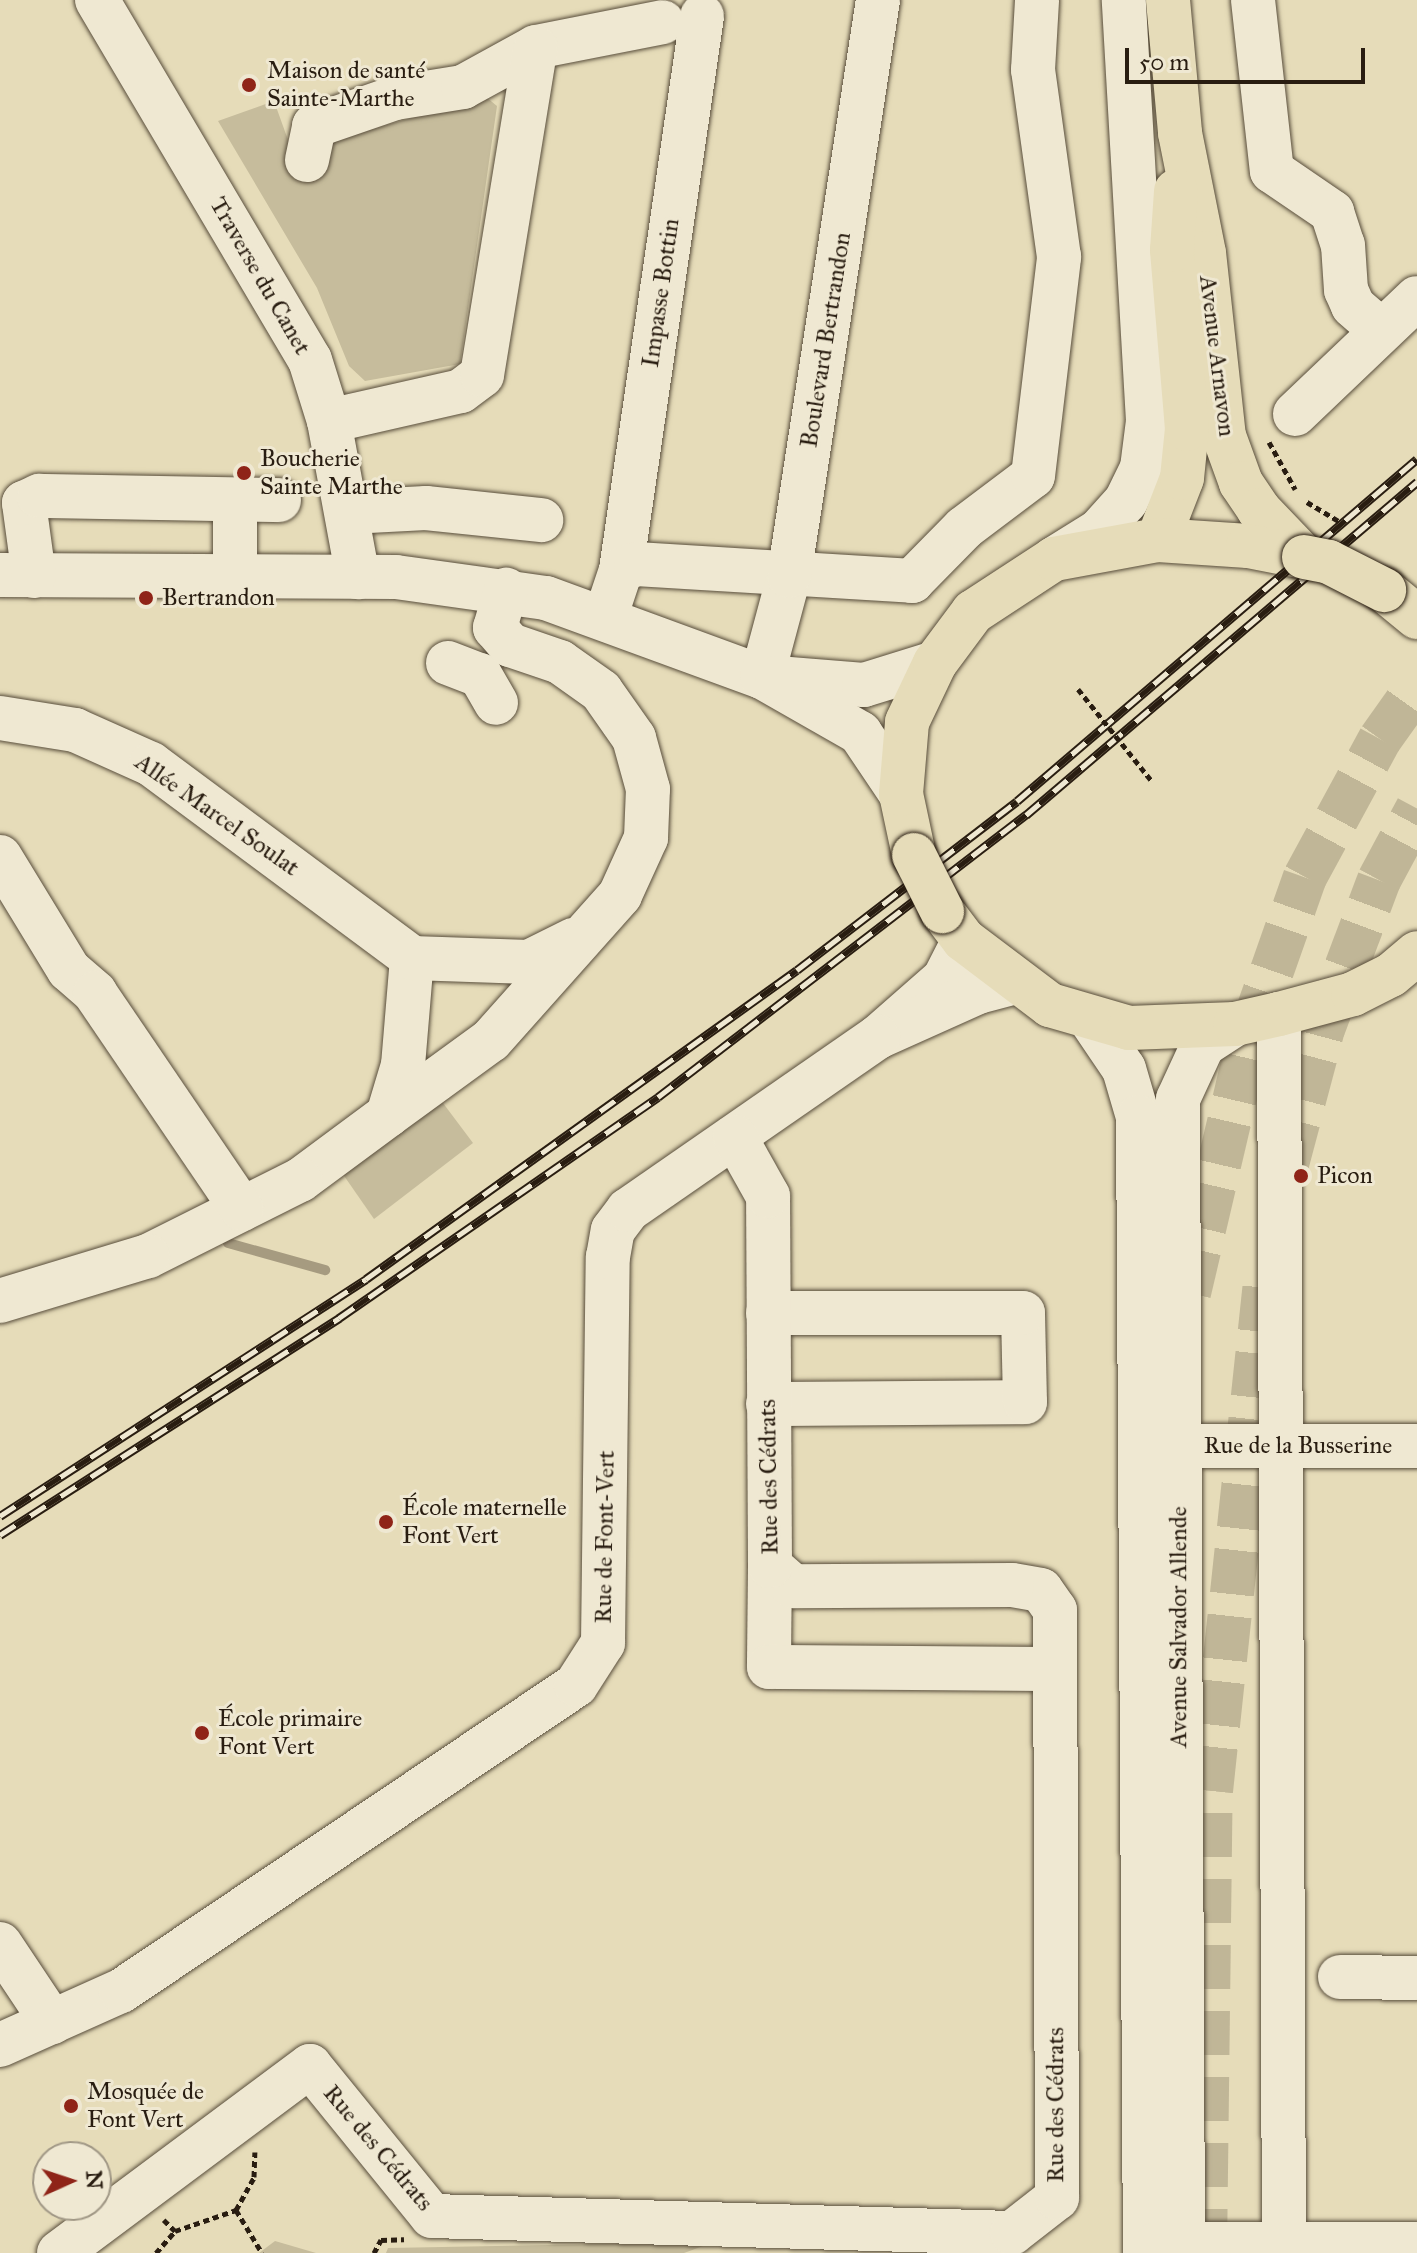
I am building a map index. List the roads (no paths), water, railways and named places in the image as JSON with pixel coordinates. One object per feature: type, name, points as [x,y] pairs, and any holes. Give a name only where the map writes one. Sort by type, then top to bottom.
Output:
[{"type":"main road","name":"Avenue Arnavon","points":[[1168,0],[1180,133],[1204,253],[1224,436],[1254,528],[1304,557],[1329,562],[1406,598]]},
{"type":"main road","name":"Avenue Arnavon","points":[[1158,540],[1182,478],[1187,429],[1172,250],[1180,133]]},
{"type":"main road","points":[[1254,528],[1158,540],[1054,559],[973,612],[935,663],[907,722],[901,794],[914,855],[953,925],[1016,982],[1050,1005],[1129,1028],[1235,1024],[1279,1014],[1353,994],[1391,975],[1417,953]]},
{"type":"street","name":"Traverse du Canet","points":[[97,0],[310,360],[329,421],[349,512],[358,577]]},
{"type":"street","name":"Boulevard Bertrandon","points":[[762,677],[789,576],[878,0]]},
{"type":"street","points":[[621,570],[636,564],[789,576],[912,581],[964,528],[1033,476],[1059,257],[1033,70],[1037,0]]},
{"type":"street","points":[[1054,559],[1099,531],[1126,501],[1142,468],[1148,421],[1136,167],[1124,0]]},
{"type":"street","points":[[1253,0],[1272,171],[1332,212],[1343,245],[1346,290],[1353,306],[1382,331]]},
{"type":"street","name":"Impasse Bottin","points":[[536,47],[682,19],[621,570],[605,618]]},
{"type":"street","points":[[329,421],[461,391],[482,375],[536,47]]},
{"type":"street","points":[[307,160],[314,126],[395,98],[463,87],[536,47]]},
{"type":"street","points":[[1136,167],[1172,250],[1224,436]]},
{"type":"street","points":[[1295,414],[1417,298]]},
{"type":"street","points":[[279,500],[39,496],[24,503],[17,575],[358,577],[501,609],[605,618],[762,677],[860,733],[901,794]]},
{"type":"street","points":[[235,501],[235,576]]},
{"type":"street","points":[[349,512],[426,508],[541,520]]},
{"type":"street","points":[[474,680],[501,609]]},
{"type":"street","points":[[0,1301],[148,1256],[300,1180],[491,1040],[620,895],[646,838],[648,789],[634,738],[601,691],[560,662],[510,645],[501,609]]},
{"type":"street","points":[[762,677],[864,685],[935,663]]},
{"type":"street","name":"Allée Marcel Soulat","points":[[0,718],[75,730],[151,764],[412,958]]},
{"type":"street","points":[[0,857],[69,970],[95,993],[242,1209]]},
{"type":"street","name":"Rue de Font-Vert","points":[[0,2045],[121,1991],[576,1685],[603,1643],[608,1257],[613,1230],[628,1210],[878,1037],[944,979],[953,925]]},
{"type":"street","points":[[388,1115],[403,1065],[412,958],[529,962],[586,934]]},
{"type":"street","name":"Rue de Font-Vert","points":[[878,1037],[978,992],[1016,982]]},
{"type":"street","points":[[1279,1014],[1284,2248]]},
{"type":"street","name":"Avenue Salvador Allende","points":[[1090,1019],[1124,1069],[1138,1117],[1164,2248]]},
{"type":"street","name":"Avenue Salvador Allende","points":[[1164,2248],[1179,1446],[1178,1099],[1203,1045],[1235,1024]]},
{"type":"street","name":"Rue des Cédrats","points":[[59,2253],[310,2066],[432,2216],[1012,2233],[1057,2198],[1055,1610],[1041,1590],[1012,1585],[793,1586],[770,1566],[768,1196],[735,1137]]},
{"type":"street","points":[[768,1313],[1023,1313],[1025,1402],[768,1404]]},
{"type":"street","name":"Rue de la Busserine","points":[[1179,1446],[1417,1446]]},
{"type":"street","points":[[770,1566],[769,1667],[1055,1669]]},
{"type":"street","points":[[0,1944],[52,2022]]},
{"type":"street","points":[[1340,1977],[1417,1978]]},
{"type":"street","points":[[1164,2248],[1417,2244]]},
{"type":"waterway","points":[[228,1243],[325,1270]]},
{"type":"tunnel","points":[[1189,1293],[1250,1033],[1305,877],[1380,739],[1417,687]]},
{"type":"tunnel","points":[[1287,1164],[1323,1029],[1379,880],[1417,809]]},
{"type":"tunnel","points":[[1205,2253],[1211,1791],[1265,1282]]},
{"type":"railway","points":[[0,1516],[366,1279],[797,970],[1017,801],[1417,459]]},
{"type":"railway","points":[[0,1535],[339,1318],[658,1097],[1026,815],[1417,482]]},
{"type":"place","name":"Maison de santé Sainte-Marthe","points":[[249,85]]},
{"type":"place","name":"Boucherie Sainte Marthe","points":[[244,473]]},
{"type":"place","name":"Bertrandon","points":[[146,598]]},
{"type":"place","name":"Picon","points":[[1301,1176]]},
{"type":"place","name":"École maternelle Font Vert","points":[[386,1522]]},
{"type":"place","name":"École primaire Font Vert","points":[[202,1733]]},
{"type":"place","name":"Mosquée de Font Vert","points":[[71,2106]]}]
